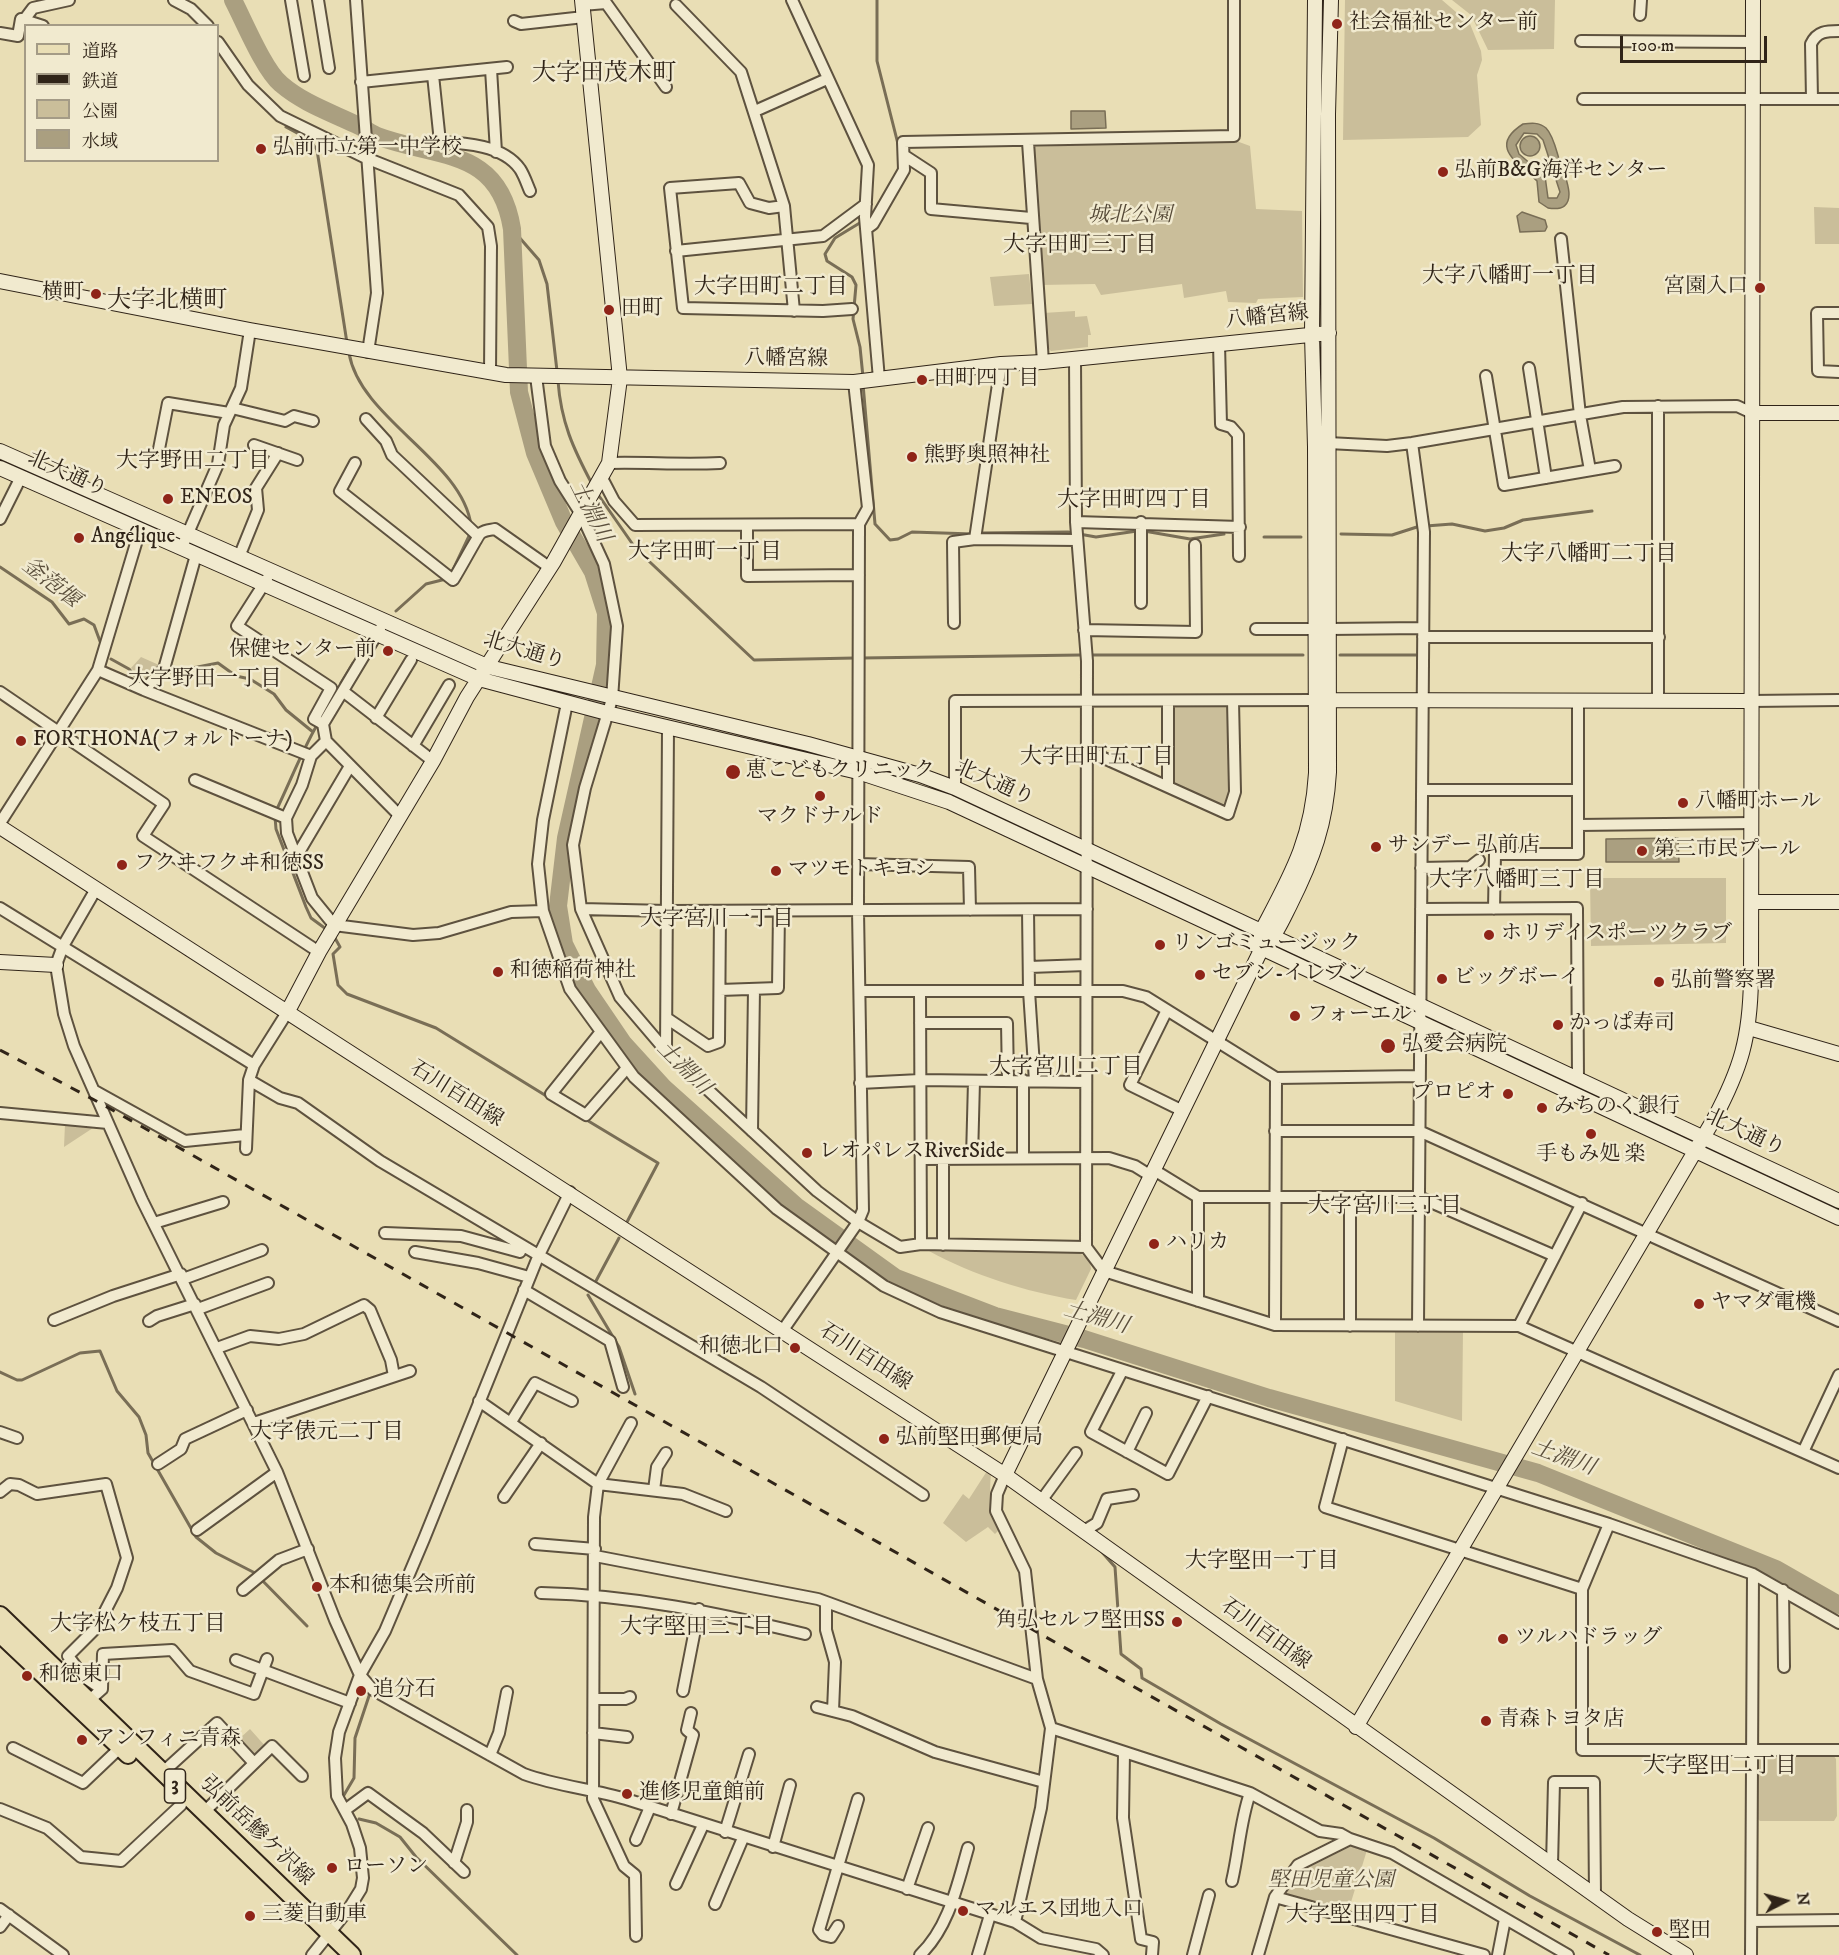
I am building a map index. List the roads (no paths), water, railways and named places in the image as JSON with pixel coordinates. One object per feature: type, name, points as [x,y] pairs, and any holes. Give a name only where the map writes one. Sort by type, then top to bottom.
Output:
[{"type":"main road","name":"弘前岳鰺ケ沢線","points":[[0,1615],[124,1743],[162,1773],[326,1937],[352,1955]]},
{"type":"main road","name":"3","points":[[0,1634],[85,1705]]},
{"type":"main road","name":"3","points":[[124,1743],[181,1805],[326,1937],[336,1955]]},
{"type":"street","points":[[0,33],[18,36],[21,19],[24,20],[33,8],[69,0]]},
{"type":"street","points":[[174,0],[191,9],[206,24]]},
{"type":"street","points":[[291,0],[304,76]]},
{"type":"street","points":[[318,0],[329,68]]},
{"type":"street","points":[[356,0],[377,293],[368,351]]},
{"type":"street","points":[[783,1330],[857,1224],[863,1210],[858,911],[859,524],[868,508],[864,381],[868,165],[792,0]]},
{"type":"street","points":[[866,223],[873,224],[904,170],[903,142],[1028,142],[1234,136],[1234,0]]},
{"type":"street","points":[[1267,935],[1309,867],[1321,836],[1328,801],[1330,700],[1322,629],[1312,335],[1315,0]]},
{"type":"street","points":[[1015,1922],[1044,1782],[1050,1728],[1036,1680],[1025,1571],[996,1511],[997,1494],[1262,948],[1295,869],[1311,822],[1316,773],[1315,700],[1322,629],[1328,443],[1331,0]]},
{"type":"street","points":[[1640,15],[1641,0]]},
{"type":"street","points":[[1356,1727],[1729,1090],[1742,1058],[1749,1028],[1752,902],[1753,0]]},
{"type":"street","points":[[514,21],[521,24],[606,3],[666,87]]},
{"type":"street","points":[[676,5],[741,72],[784,206],[794,311]]},
{"type":"street","points":[[246,1149],[249,1080],[254,1065],[288,1011],[318,952],[433,761],[478,679],[489,666],[609,464],[620,378],[583,7]]},
{"type":"street","points":[[24,20],[37,24]]},
{"type":"street","points":[[1812,99],[1811,44],[1818,34],[1839,31]]},
{"type":"street","points":[[1581,41],[1753,42]]},
{"type":"street","points":[[219,43],[248,86],[280,116],[366,158],[459,195],[488,227],[491,246],[490,372]]},
{"type":"street","points":[[361,82],[507,67]]},
{"type":"street","points":[[491,69],[496,152]]},
{"type":"street","points":[[433,75],[440,142],[466,143],[496,152],[519,168],[530,191]]},
{"type":"street","points":[[755,111],[827,79]]},
{"type":"street","points":[[1583,99],[1839,99]]},
{"type":"street","points":[[1028,142],[1031,218],[1043,362]]},
{"type":"street","points":[[905,156],[931,173],[931,209],[1031,218]]},
{"type":"street","points":[[784,206],[769,208],[750,203],[739,183],[670,188],[683,308],[794,311],[852,309]]},
{"type":"street","points":[[676,251],[823,236],[866,204]]},
{"type":"street","points":[[1561,239],[1580,415],[1590,470]]},
{"type":"street","name":"八幡宮線","points":[[0,281],[346,348],[506,375],[864,381],[1000,364],[1043,362],[1329,333]]},
{"type":"street","points":[[1839,313],[1817,313],[1818,371],[1839,372]]},
{"type":"street","points":[[182,547],[218,464],[224,425],[241,388],[250,330]]},
{"type":"street","points":[[1219,344],[1221,424],[1231,427],[1238,435],[1239,556]]},
{"type":"street","points":[[1074,359],[1077,532],[1086,701],[1086,1247],[1104,1271],[1275,1325],[1519,1326],[1839,1468]]},
{"type":"street","points":[[974,535],[1000,364]]},
{"type":"street","points":[[1529,368],[1546,478]]},
{"type":"street","points":[[533,376],[545,446],[560,481],[582,511],[604,564],[614,604],[617,626],[610,698],[585,788],[573,845],[581,909],[620,997],[666,1051],[817,1191],[857,1224],[900,1247],[921,1244],[1086,1247]]},
{"type":"street","points":[[1486,376],[1504,485],[1615,466]]},
{"type":"street","points":[[159,449],[168,403],[285,421],[294,417],[313,421]]},
{"type":"street","points":[[1658,406],[1658,701]]},
{"type":"street","points":[[1328,443],[1387,446],[1412,443],[1623,407],[1737,406],[1752,413],[1839,413]]},
{"type":"street","points":[[366,418],[386,441],[392,455],[472,532],[495,529],[549,567]]},
{"type":"street","points":[[1412,443],[1424,532],[1418,1326]]},
{"type":"street","points":[[254,445],[297,460]]},
{"type":"street","name":"北大通り","points":[[0,451],[489,666],[610,698],[859,758],[955,788],[1839,1202]]},
{"type":"street","points":[[240,556],[258,510],[256,488],[278,453]]},
{"type":"street","points":[[609,464],[659,461],[668,465],[720,463]]},
{"type":"street","points":[[355,463],[340,491],[448,578],[470,555],[472,532]]},
{"type":"street","name":"北大通り","points":[[0,468],[478,679],[606,713],[858,772],[949,802],[1839,1218]]},
{"type":"street","points":[[0,519],[21,477]]},
{"type":"street","points":[[599,483],[635,525],[859,524]]},
{"type":"street","points":[[954,623],[953,542],[974,535],[1077,532],[1141,522],[1240,527]]},
{"type":"street","points":[[1141,522],[1141,603]]},
{"type":"street","points":[[747,525],[747,576],[859,575]]},
{"type":"street","points":[[0,825],[98,670],[140,530]]},
{"type":"street","points":[[1084,630],[1196,632],[1195,545]]},
{"type":"street","points":[[144,690],[164,669],[196,555]]},
{"type":"street","points":[[271,571],[237,626],[331,688],[314,719],[320,722],[326,741],[400,816]]},
{"type":"street","points":[[320,722],[344,692],[384,620]]},
{"type":"street","points":[[1256,629],[1659,637]]},
{"type":"street","points":[[376,718],[411,660]]},
{"type":"street","points":[[98,670],[306,754]]},
{"type":"street","points":[[413,746],[449,685]]},
{"type":"street","points":[[0,692],[164,804],[143,836],[318,952]]},
{"type":"street","points":[[344,692],[433,761]]},
{"type":"street","points":[[1494,909],[1495,854],[1578,854],[1578,700]]},
{"type":"street","points":[[955,788],[955,701],[1839,700]]},
{"type":"street","points":[[1168,701],[1168,787]]},
{"type":"street","points":[[1086,750],[1228,814],[1235,792],[1233,701]]},
{"type":"street","points":[[570,704],[543,820],[538,864],[543,911],[570,989],[627,1068],[723,1161],[777,1209],[884,1286],[940,1312],[1609,1524],[1753,1574],[1839,1623]]},
{"type":"street","points":[[666,1051],[668,1019],[668,728]]},
{"type":"street","points":[[326,741],[306,754],[302,785],[286,818],[287,832],[312,898],[334,925],[422,935],[439,933],[511,912],[543,911]]},
{"type":"street","points":[[296,859],[350,766]]},
{"type":"street","points":[[195,780],[286,818]]},
{"type":"street","points":[[1422,790],[1577,790]]},
{"type":"street","points":[[1578,825],[1752,823]]},
{"type":"street","name":"石川百田線","points":[[0,825],[1005,1475],[1595,1896],[1654,1937],[1686,1955]]},
{"type":"street","points":[[1421,868],[1470,867],[1479,860]]},
{"type":"street","points":[[858,864],[969,867],[970,910]]},
{"type":"street","points":[[96,889],[63,946],[56,965],[64,1014],[74,1046],[154,1223],[277,1472],[360,1675],[373,1690],[524,1774],[546,1782],[593,1789],[773,1848],[1015,1922],[1041,1938],[1096,1948],[1103,1955]]},
{"type":"street","points":[[1752,902],[1839,902]]},
{"type":"street","points":[[0,908],[254,1065]]},
{"type":"street","points":[[1421,909],[1577,908],[1578,1079]]},
{"type":"street","points":[[581,909],[668,911],[1087,909]]},
{"type":"street","points":[[1023,1158],[1029,1081],[1028,910]]},
{"type":"street","points":[[668,1019],[708,1046],[719,1042],[720,911]]},
{"type":"street","points":[[720,990],[778,988],[779,911]]},
{"type":"street","points":[[0,962],[56,965]]},
{"type":"street","points":[[1029,967],[1086,964]]},
{"type":"street","points":[[752,1131],[754,989]]},
{"type":"street","points":[[920,991],[921,1244]]},
{"type":"street","points":[[860,992],[1123,991],[1146,997],[1276,1078],[1419,1077]]},
{"type":"street","points":[[1167,1010],[1130,1085],[1183,1111]]},
{"type":"street","points":[[920,1023],[1007,1023],[1008,1081]]},
{"type":"street","points":[[1749,1028],[1839,1053]]},
{"type":"street","points":[[600,1033],[551,1094],[586,1115],[627,1068]]},
{"type":"street","points":[[1275,1325],[1276,1078]]},
{"type":"street","points":[[249,1080],[280,1098],[298,1103],[380,1161],[537,1259],[761,1387],[923,1495]]},
{"type":"street","points":[[860,1083],[921,1080],[1086,1082]]},
{"type":"street","points":[[972,1158],[974,1081]]},
{"type":"street","points":[[96,1091],[185,1141],[245,1135]]},
{"type":"street","points":[[0,1113],[108,1123]]},
{"type":"street","points":[[1275,1131],[1419,1131],[1839,1321]]},
{"type":"street","points":[[921,1159],[1085,1157],[1119,1159],[1198,1197],[1419,1197],[1555,1256]]},
{"type":"street","points":[[943,1159],[943,1245]]},
{"type":"street","points":[[312,1955],[354,1901],[363,1878],[360,1848],[337,1796],[335,1758],[339,1732],[360,1675],[385,1631],[537,1259],[570,1192]]},
{"type":"street","points":[[1198,1197],[1198,1301]]},
{"type":"street","points":[[1350,1197],[1350,1326]]},
{"type":"street","points":[[154,1223],[223,1202]]},
{"type":"street","points":[[1519,1326],[1582,1203]]},
{"type":"street","points":[[385,1233],[462,1236],[513,1248],[537,1259]]},
{"type":"street","points":[[54,1320],[113,1296],[182,1277],[262,1250]]},
{"type":"street","points":[[415,1252],[478,1263],[530,1277]]},
{"type":"street","points":[[149,1321],[157,1316],[268,1283]]},
{"type":"street","points":[[524,1290],[610,1341],[623,1388]]},
{"type":"street","points":[[217,1348],[250,1336],[279,1339],[304,1335],[364,1305],[370,1310],[387,1350],[394,1376]]},
{"type":"street","points":[[254,1423],[410,1371]]},
{"type":"street","points":[[1122,1371],[1091,1432],[1168,1473],[1208,1396]]},
{"type":"street","points":[[1803,1452],[1839,1375]]},
{"type":"street","points":[[511,1422],[535,1383],[572,1401]]},
{"type":"street","points":[[479,1401],[598,1484],[683,1494],[726,1510]]},
{"type":"street","points":[[158,1464],[181,1449],[185,1439],[247,1410]]},
{"type":"street","points":[[1127,1452],[1146,1413]]},
{"type":"street","points":[[631,1423],[598,1484],[594,1517],[593,1798],[624,1866],[635,1875],[636,1936]]},
{"type":"street","points":[[0,1432],[16,1438]]},
{"type":"street","points":[[1343,1439],[1325,1507],[1582,1589]]},
{"type":"street","points":[[504,1497],[541,1443]]},
{"type":"street","points":[[654,1490],[657,1467],[666,1453]]},
{"type":"street","points":[[1041,1501],[1076,1453]]},
{"type":"street","points":[[197,1530],[277,1472]]},
{"type":"street","points":[[0,1492],[10,1484],[19,1485],[37,1494],[106,1484],[127,1558],[117,1588],[97,1627],[68,1656],[84,1677],[102,1689]]},
{"type":"street","points":[[1084,1532],[1096,1523],[1107,1500],[1133,1495]]},
{"type":"street","points":[[1609,1524],[1582,1589],[1582,1750],[1839,1750]]},
{"type":"street","points":[[535,1544],[595,1552],[826,1602],[1036,1680]]},
{"type":"street","points":[[243,1590],[261,1572],[279,1560],[308,1549]]},
{"type":"street","points":[[1751,1955],[1753,1574]]},
{"type":"street","points":[[1783,1590],[1784,1667]]},
{"type":"street","points":[[541,1593],[595,1594],[699,1609],[806,1634]]},
{"type":"street","points":[[826,1602],[826,1630],[835,1662],[833,1711]]},
{"type":"street","points":[[683,1691],[699,1609]]},
{"type":"street","points":[[85,1705],[102,1689],[104,1654],[172,1650],[190,1671],[254,1694],[265,1664]]},
{"type":"street","points":[[236,1660],[265,1664],[350,1703]]},
{"type":"street","points":[[490,1755],[499,1733],[507,1692]]},
{"type":"street","points":[[595,1699],[625,1700],[630,1697]]},
{"type":"street","points":[[817,1707],[852,1716],[935,1752],[1044,1782]]},
{"type":"street","points":[[671,1814],[693,1735],[687,1730],[691,1713]]},
{"type":"street","points":[[162,1773],[217,1723],[254,1763]]},
{"type":"street","points":[[1050,1728],[1250,1793],[1320,1831],[1341,1834],[1392,1853],[1567,1955]]},
{"type":"street","points":[[593,1733],[627,1737]]},
{"type":"street","points":[[13,1748],[82,1783],[124,1743]]},
{"type":"street","points":[[203,1813],[272,1746],[302,1776]]},
{"type":"street","points":[[1124,1753],[1123,1818],[1129,1873],[1141,1939],[1153,1942],[1152,1955]]},
{"type":"street","points":[[725,1832],[749,1754]]},
{"type":"street","points":[[1552,1865],[1554,1782],[1594,1782],[1595,1896]]},
{"type":"street","points":[[773,1848],[790,1785]]},
{"type":"street","points":[[345,1810],[368,1793],[423,1833],[464,1872]]},
{"type":"street","points":[[1232,1881],[1240,1849],[1242,1817],[1250,1793]]},
{"type":"street","points":[[838,1926],[831,1937],[823,1935],[819,1930],[858,1799]]},
{"type":"street","points":[[0,1809],[46,1828],[81,1857],[121,1861],[181,1805]]},
{"type":"street","points":[[636,1840],[650,1807]]},
{"type":"street","points":[[454,1863],[467,1822],[467,1810]]},
{"type":"street","points":[[676,1884],[703,1825]]},
{"type":"street","points":[[907,1889],[928,1828]]},
{"type":"street","points":[[715,1904],[743,1838]]},
{"type":"street","points":[[1261,1954],[1275,1897],[1298,1865],[1350,1839]]},
{"type":"street","points":[[920,1955],[932,1944],[944,1925],[968,1848]]},
{"type":"street","points":[[1193,1955],[1209,1895]]},
{"type":"street","points":[[1275,1897],[1484,1955]]},
{"type":"street","points":[[0,1927],[5,1912],[63,1955]]},
{"type":"street","points":[[978,1955],[990,1915]]},
{"type":"street","points":[[1498,1955],[1505,1919]]},
{"type":"street","points":[[1752,1921],[1839,1920]]},
{"type":"water","points":[[1071,111],[1105,111],[1106,128],[1071,129]]},
{"type":"water","points":[[1532,123],[1546,128],[1554,142],[1567,183],[1569,192],[1565,205],[1559,208],[1548,208],[1539,202],[1537,181],[1515,161],[1507,147],[1507,140],[1523,124]],"holes":[[[1524,133],[1537,134],[1543,140],[1560,192],[1557,198],[1548,198],[1545,176],[1519,154],[1516,145]]]},
{"type":"water","points":[[1530,136],[1537,139],[1540,146],[1537,153],[1530,156],[1523,153],[1520,146],[1523,139]]},
{"type":"water","points":[[1522,212],[1545,220],[1547,227],[1545,231],[1520,232],[1517,216]]},
{"type":"water","name":"第三市民プール","points":[[1678,838],[1679,862],[1606,862],[1606,839]]},
{"type":"waterway","name":"土淵川","points":[[233,0],[268,68],[289,91],[377,136],[462,160],[480,170],[494,183],[505,202],[512,229],[519,392],[535,453],[564,522],[593,572],[606,613],[605,665],[566,838],[558,906],[564,944],[587,990],[623,1043],[664,1088],[796,1206],[896,1278],[995,1316],[1084,1339],[1269,1398],[1538,1473],[1776,1569],[1839,1605]]},
{"type":"waterway","points":[[877,0],[877,61],[898,144]]},
{"type":"waterway","points":[[286,127],[310,140],[317,150],[347,343]]},
{"type":"waterway","points":[[863,221],[835,238],[825,254],[827,261],[852,277],[856,285],[853,319],[860,347],[863,377]]},
{"type":"waterway","points":[[512,229],[539,260],[547,284],[557,371]]},
{"type":"waterway","points":[[349,353],[357,377],[371,399],[450,480],[464,502],[471,525]]},
{"type":"waterway","points":[[558,381],[569,434],[592,484]]},
{"type":"waterway","points":[[863,384],[875,524],[890,540],[912,532],[973,534]]},
{"type":"waterway","points":[[597,493],[636,549],[754,660],[855,658]]},
{"type":"waterway","points":[[1426,526],[1452,524],[1485,531],[1504,528],[1523,520],[1592,511]]},
{"type":"waterway","points":[[1341,534],[1392,535],[1420,526]]},
{"type":"waterway","points":[[980,533],[1068,532],[1096,537],[1137,531]]},
{"type":"waterway","points":[[1144,531],[1190,539],[1224,534]]},
{"type":"waterway","points":[[451,574],[470,534]]},
{"type":"waterway","points":[[1264,537],[1301,537]]},
{"type":"waterway","name":"釜萢堰","points":[[0,567],[52,602],[69,624],[84,619],[94,625],[101,644]]},
{"type":"waterway","points":[[396,611],[426,584],[446,579]]},
{"type":"waterway","points":[[861,658],[1081,655]]},
{"type":"waterway","points":[[1091,655],[1303,655]]},
{"type":"waterway","points":[[1340,655],[1416,655]]},
{"type":"waterway","name":"釜萢堰","points":[[111,659],[129,669],[141,683]]},
{"type":"waterway","name":"釜萢堰","points":[[167,673],[218,663],[236,676],[250,679],[274,694],[286,710],[313,732]]},
{"type":"waterway","points":[[341,683],[353,663]]},
{"type":"waterway","points":[[276,811],[317,725]]},
{"type":"waterway","points":[[275,817],[276,829],[311,918],[326,929]]},
{"type":"waterway","points":[[335,938],[340,947],[333,954],[338,985],[347,994],[436,1028],[548,1097]]},
{"type":"waterway","points":[[585,1119],[658,1163],[627,1222]]},
{"type":"waterway","points":[[596,1281],[619,1238]]},
{"type":"waterway","points":[[588,1295],[619,1347],[635,1394]]},
{"type":"waterway","points":[[0,1372],[22,1380],[80,1353],[100,1351],[117,1391],[139,1417],[146,1435],[148,1453],[196,1537],[216,1553],[255,1573],[307,1626]]},
{"type":"waterway","points":[[1101,1551],[1115,1567],[1121,1654],[1141,1669],[1142,1678],[1221,1724],[1434,1838],[1530,1896],[1640,1955]]},
{"type":"waterway","points":[[344,1795],[354,1778],[355,1738],[369,1696]]},
{"type":"waterway","points":[[359,1819],[376,1823],[400,1837],[416,1857],[517,1955]]},
{"type":"railway","points":[[0,1050],[100,1103],[1609,1955]]},
{"type":"place","name":"社会福祉センター前","points":[[1337,24]]},
{"type":"place","name":"弘前市立第一中学校","points":[[261,149]]},
{"type":"place","name":"弘前B&G海洋センター","points":[[1443,172]]},
{"type":"place","name":"宮園入口","points":[[1760,288]]},
{"type":"place","name":"横町","points":[[96,294]]},
{"type":"place","name":"田町","points":[[609,310]]},
{"type":"place","name":"田町四丁目","points":[[922,380]]},
{"type":"place","name":"熊野奥照神社","points":[[912,457]]},
{"type":"place","name":"ENEOS","points":[[168,499]]},
{"type":"place","name":"Angélique","points":[[79,538]]},
{"type":"place","name":"保健センター前","points":[[388,651]]},
{"type":"place","name":"FORTHONA(フォルトーナ)","points":[[21,741]]},
{"type":"place","name":"恵こどもクリニック","points":[[733,772]]},
{"type":"place","name":"マクドナルド","points":[[820,796]]},
{"type":"place","name":"八幡町ホール","points":[[1683,803]]},
{"type":"place","name":"サンデー 弘前店","points":[[1376,847]]},
{"type":"place","name":"第三市民プール","points":[[1642,851]]},
{"type":"place","name":"フクヰフクヰ和徳SS","points":[[122,865]]},
{"type":"place","name":"マツモトキヨシ","points":[[776,871]]},
{"type":"place","name":"ホリデイスポーツクラブ","points":[[1489,935]]},
{"type":"place","name":"リンゴミュージック","points":[[1160,945]]},
{"type":"place","name":"和徳稲荷神社","points":[[498,972]]},
{"type":"place","name":"セブン-イレブン","points":[[1200,975]]},
{"type":"place","name":"ビッグボーイ","points":[[1442,979]]},
{"type":"place","name":"弘前警察署","points":[[1659,982]]},
{"type":"place","name":"フォーエル","points":[[1295,1016]]},
{"type":"place","name":"かっぱ寿司","points":[[1558,1025]]},
{"type":"place","name":"弘愛会病院","points":[[1388,1046]]},
{"type":"place","name":"プロピオ","points":[[1508,1094]]},
{"type":"place","name":"みちのく銀行","points":[[1542,1108]]},
{"type":"place","name":"手もみ処 楽","points":[[1591,1134]]},
{"type":"place","name":"レオパレスRiverSide","points":[[807,1153]]},
{"type":"place","name":"ハリカ","points":[[1154,1244]]},
{"type":"place","name":"ヤマダ電機","points":[[1699,1304]]},
{"type":"place","name":"和徳北口","points":[[795,1348]]},
{"type":"place","name":"弘前堅田郵便局","points":[[884,1439]]},
{"type":"place","name":"本和徳集会所前","points":[[317,1587]]},
{"type":"place","name":"角弘セルフ堅田SS","points":[[1177,1622]]},
{"type":"place","name":"ツルハドラッグ","points":[[1503,1639]]},
{"type":"place","name":"和徳東口","points":[[27,1676]]},
{"type":"place","name":"追分石","points":[[361,1691]]},
{"type":"place","name":"青森トヨタ店","points":[[1486,1721]]},
{"type":"place","name":"アンフィニ青森","points":[[82,1740]]},
{"type":"place","name":"進修児童館前","points":[[627,1794]]},
{"type":"place","name":"ローソン","points":[[332,1868]]},
{"type":"place","name":"マルエス団地入口","points":[[963,1911]]},
{"type":"place","name":"三菱自動車","points":[[250,1916]]},
{"type":"place","name":"堅田","points":[[1657,1932]]},
{"type":"district","name":"大字田茂木町","points":[[604,75]]},
{"type":"district","name":"大字田町三丁目","points":[[1080,246]]},
{"type":"district","name":"大字八幡町一丁目","points":[[1510,277]]},
{"type":"district","name":"大字田町二丁目","points":[[771,288]]},
{"type":"district","name":"大字北横町","points":[[167,302]]},
{"type":"district","name":"大字野田二丁目","points":[[193,462]]},
{"type":"district","name":"大字田町四丁目","points":[[1134,501]]},
{"type":"district","name":"大字田町一丁目","points":[[705,553]]},
{"type":"district","name":"大字八幡町二丁目","points":[[1589,555]]},
{"type":"district","name":"大字野田一丁目","points":[[205,680]]},
{"type":"district","name":"大字田町五丁目","points":[[1097,758]]},
{"type":"district","name":"大字八幡町三丁目","points":[[1517,881]]},
{"type":"district","name":"大字宮川一丁目","points":[[717,920]]},
{"type":"district","name":"大字宮川二丁目","points":[[1066,1068]]},
{"type":"district","name":"大字宮川三丁目","points":[[1385,1207]]},
{"type":"district","name":"大字俵元二丁目","points":[[327,1433]]},
{"type":"district","name":"大字堅田一丁目","points":[[1262,1562]]},
{"type":"district","name":"大字松ケ枝五丁目","points":[[138,1625]]},
{"type":"district","name":"大字堅田三丁目","points":[[697,1628]]},
{"type":"district","name":"大字堅田二丁目","points":[[1720,1767]]},
{"type":"district","name":"大字堅田四丁目","points":[[1363,1916]]},
{"type":"park label","name":"城北公園","points":[[1130,217]]},
{"type":"park label","name":"堅田児童公園","points":[[1331,1882]]}]
